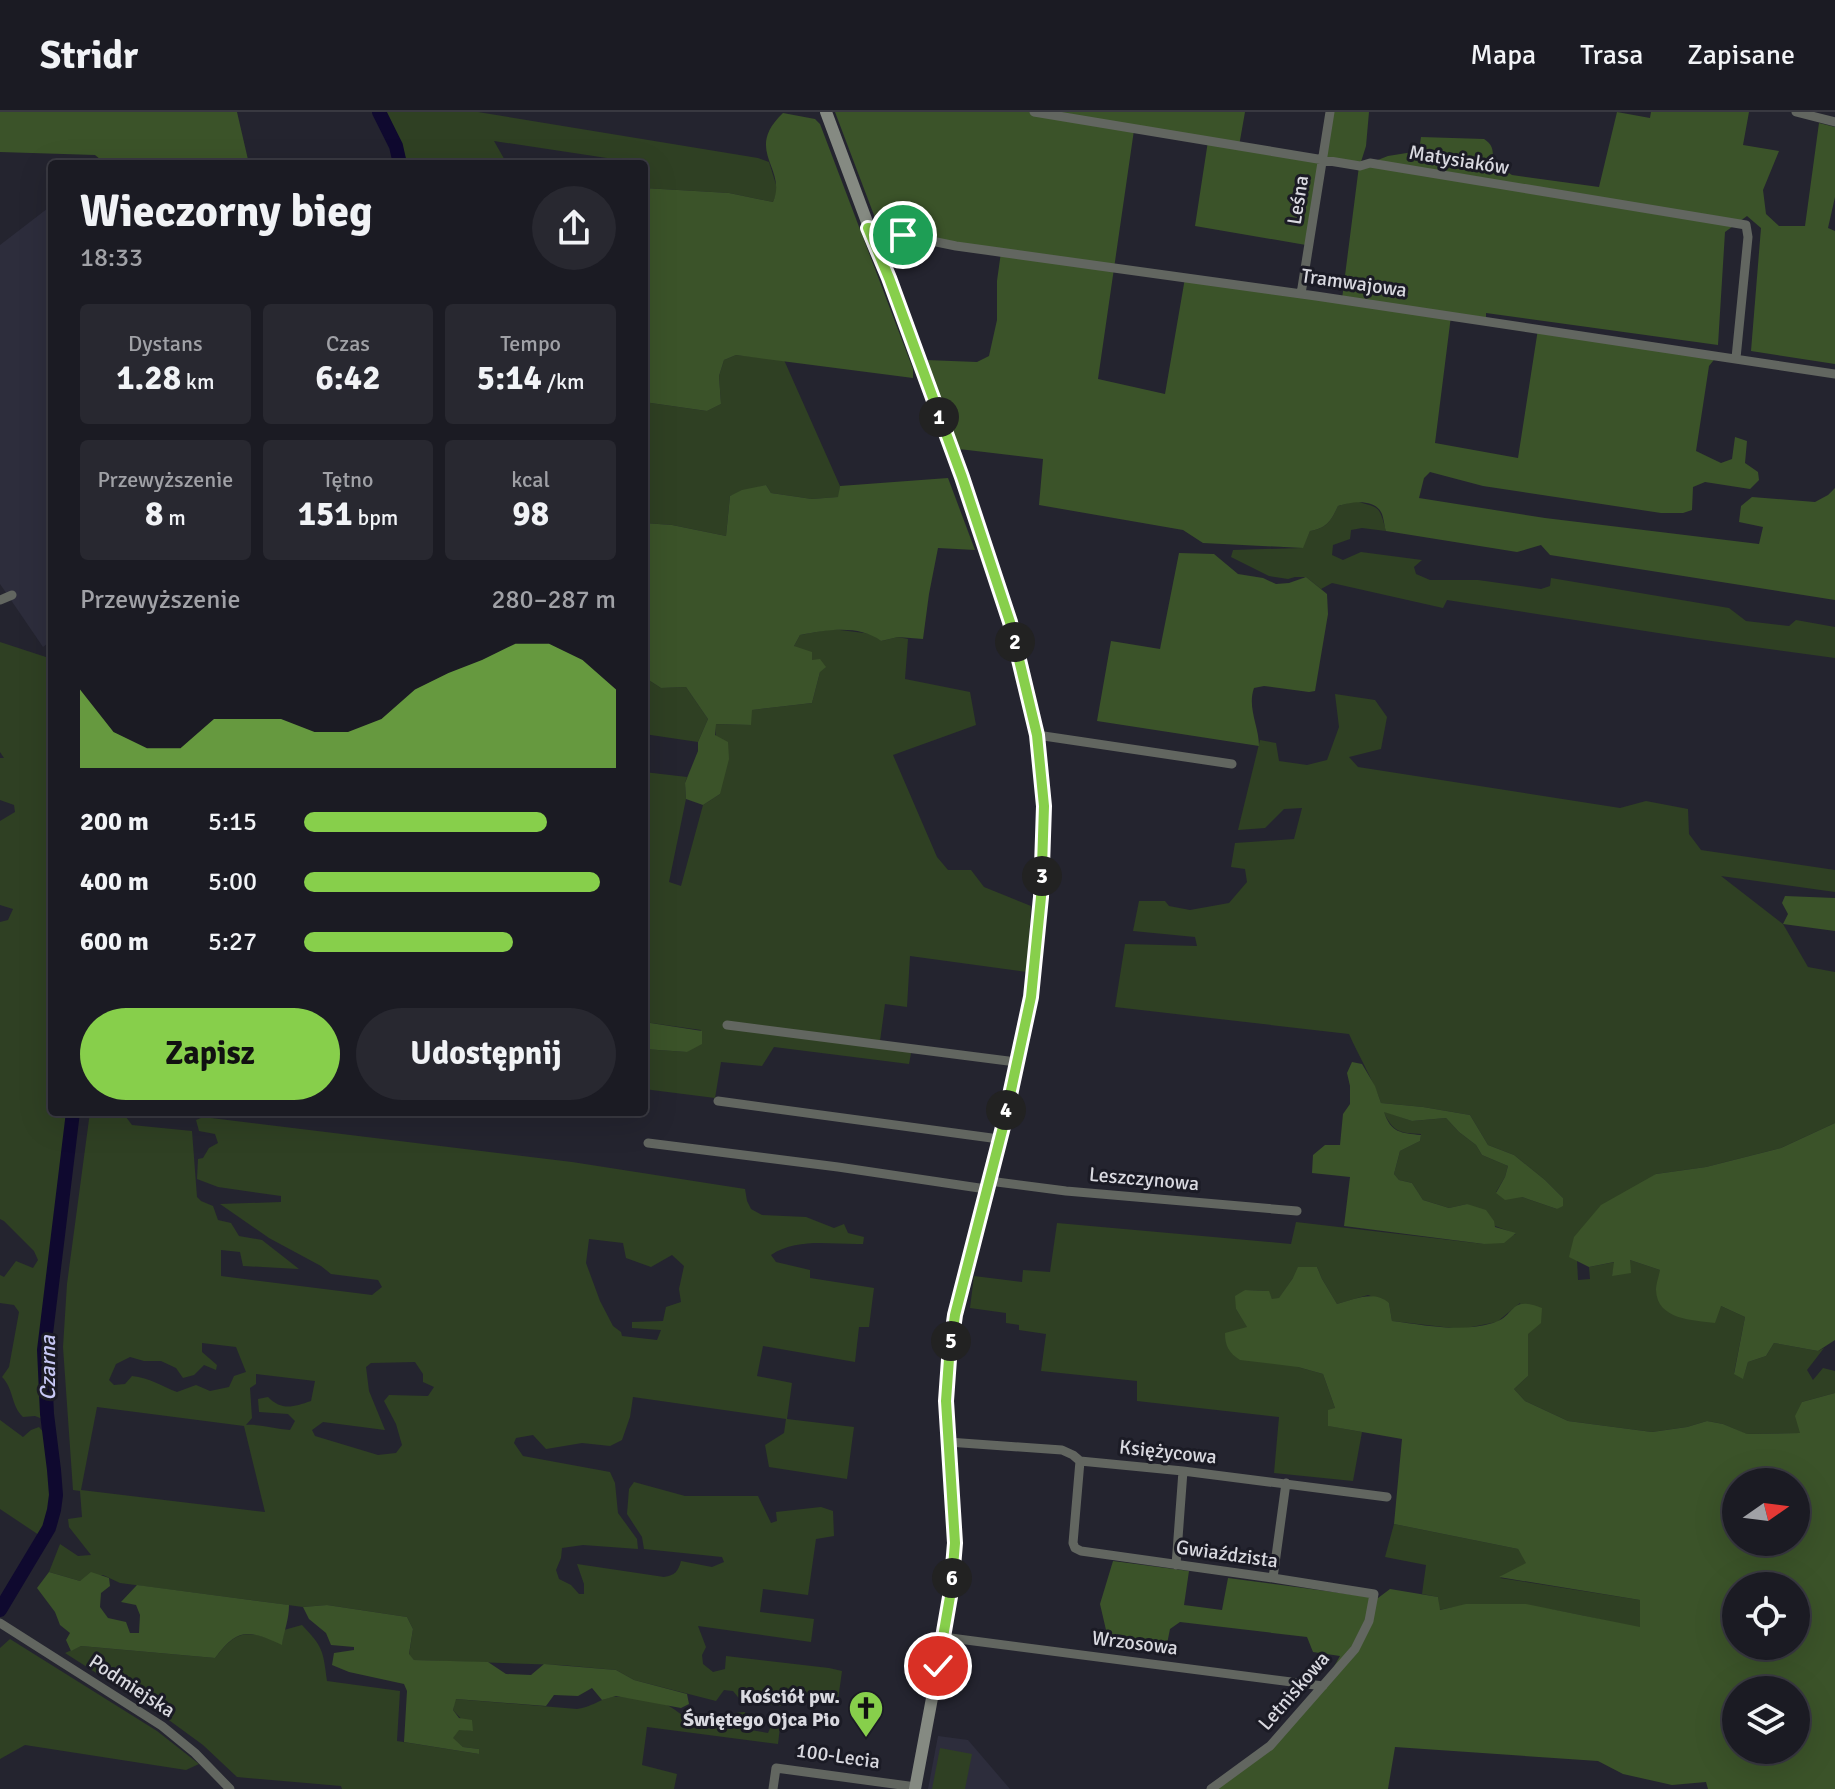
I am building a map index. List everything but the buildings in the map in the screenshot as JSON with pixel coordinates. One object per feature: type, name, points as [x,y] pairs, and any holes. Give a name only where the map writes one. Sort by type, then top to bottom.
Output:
[{"type":"street","name":"100-Lecia","points":[[773,1789],[776,1768],[915,1788],[951,1591],[955,1543],[946,1381],[955,1315],[1031,997],[1041,897],[1044,806],[1037,735],[993,568],[826,112]]},
{"type":"street","name":"Matysiaków","points":[[1034,112],[1746,225],[1748,237],[1736,358]]},
{"type":"street","name":"Leśna","points":[[1301,294],[1330,112]]},
{"type":"street","points":[[1796,112],[1835,122]]},
{"type":"street","name":"Tramwajowa","points":[[868,228],[956,246],[1835,374]]},
{"type":"street","points":[[0,600],[12,595]]},
{"type":"street","points":[[1037,735],[1232,764]]},
{"type":"street","points":[[727,1025],[1016,1062]]},
{"type":"street","points":[[718,1101],[999,1139]]},
{"type":"street","name":"Leszczynowa","points":[[648,1143],[988,1185],[1297,1211]]},
{"type":"street","name":"Księżycowa","points":[[948,1442],[1062,1450],[1080,1461],[1387,1497]]},
{"type":"street","name":"Gwiaździsta","points":[[1080,1461],[1073,1543],[1081,1551],[1374,1594]]},
{"type":"street","points":[[1176,1565],[1183,1471]]},
{"type":"street","points":[[1273,1578],[1286,1483]]},
{"type":"street","name":"Letniskowa","points":[[1211,1789],[1270,1746],[1355,1649],[1369,1621],[1374,1594]]},
{"type":"street","name":"Podmiejska","points":[[2,1624],[162,1726],[195,1753],[230,1789]]},
{"type":"street","name":"Wrzosowa","points":[[943,1637],[1323,1686]]},
{"type":"shaded area","points":[[48,208],[48,643],[43,647],[0,584],[0,245]]},
{"type":"shaded area","points":[[938,1736],[968,1740],[1010,1789],[928,1789]]},
{"type":"green space","points":[[0,112],[237,112],[248,160],[101,160],[95,155],[0,152]]},
{"type":"green space","points":[[387,112],[478,112],[758,158],[769,162],[778,191],[773,202],[729,193],[648,188],[648,160],[620,160],[494,141],[505,160],[406,160]]},
{"type":"green space","points":[[835,112],[1245,112],[1239,146],[1322,158],[1327,112],[1369,112],[1366,146],[1360,165],[1419,151],[1421,137],[1484,139],[1491,146],[1493,163],[1512,175],[1599,187],[1617,112],[1650,118],[1651,112],[1749,112],[1743,145],[1779,151],[1763,190],[1766,214],[1779,226],[1805,226],[1819,123],[1835,127],[1835,197],[1828,228],[1835,231],[1835,364],[1751,351],[1761,228],[1747,216],[1725,232],[1718,345],[1486,313],[1486,321],[1451,316],[1435,443],[1518,458],[1538,329],[1717,356],[1709,366],[1696,451],[1721,463],[1732,459],[1735,437],[1747,441],[1745,463],[1758,472],[1759,480],[1750,489],[1705,482],[1693,487],[1692,510],[1661,513],[1483,486],[1430,472],[1424,478],[1419,498],[1545,518],[1759,544],[1763,527],[1739,522],[1741,506],[1752,497],[1815,502],[1835,488],[1835,600],[1550,555],[1541,545],[1517,552],[1386,531],[1381,512],[1367,503],[1338,506],[1328,523],[1310,531],[1303,548],[1203,543],[1183,530],[1039,505],[1043,459],[959,449],[926,360],[977,362],[989,356],[997,320],[1001,252],[880,231]],"holes":[[[1134,130],[1208,141],[1195,226],[1306,245],[1322,159],[1359,166],[1342,299],[1185,278],[1165,394],[1098,379]]]},
{"type":"green space","points":[[783,113],[815,119],[820,124],[913,369],[913,378],[736,355],[724,360],[719,376],[721,404],[707,411],[648,403],[648,188],[729,193],[773,202],[775,179],[766,149],[772,126]]},
{"type":"green space","points":[[736,355],[784,360],[840,486],[839,497],[812,499],[771,493],[766,485],[730,496],[726,536],[648,523],[648,403],[707,411],[721,404],[719,376],[724,360]]},
{"type":"green space","points":[[948,478],[975,550],[938,548],[923,639],[898,637],[881,641],[852,630],[800,635],[794,646],[812,652],[812,660],[820,659],[826,667],[820,672],[812,703],[752,710],[751,725],[716,724],[715,735],[728,742],[729,759],[720,794],[703,805],[686,799],[685,783],[708,719],[686,687],[661,688],[648,680],[648,523],[726,536],[730,496],[742,490],[766,485],[771,493],[812,499],[838,497],[840,486]]},
{"type":"green space","points":[[1355,501],[1377,509],[1386,531],[1351,530],[1350,539],[1333,545],[1332,555],[1343,560],[1361,552],[1422,560],[1414,567],[1416,574],[1430,580],[1478,580],[1541,589],[1550,586],[1551,578],[1729,608],[1746,621],[1789,626],[1796,620],[1835,627],[1835,658],[1447,600],[1443,608],[1332,583],[1321,589],[1306,577],[1288,579],[1269,576],[1231,557],[1233,550],[1302,548],[1310,531],[1328,523],[1338,506]]},
{"type":"green space","points":[[1179,553],[1214,554],[1238,574],[1263,578],[1276,584],[1306,577],[1327,594],[1328,614],[1315,691],[1264,686],[1254,688],[1252,703],[1259,746],[1097,721],[1111,641],[1160,649]]},
{"type":"green space","points":[[832,629],[872,634],[881,641],[898,637],[908,639],[905,679],[970,692],[976,725],[893,755],[937,857],[948,870],[971,870],[984,887],[1031,906],[1027,972],[910,956],[907,1007],[885,1004],[880,1041],[912,1048],[909,1064],[774,1047],[762,1066],[721,1062],[715,1098],[648,1090],[648,1049],[687,1052],[701,1030],[648,1023],[648,772],[687,777],[686,799],[669,882],[681,886],[703,805],[720,794],[715,724],[750,725],[751,710],[812,703],[820,672],[812,660],[794,646],[800,635]]},
{"type":"green space","points":[[0,642],[48,658],[48,1116],[70,1116],[41,1344],[45,1420],[35,1416],[23,1417],[2,1377],[9,1367],[19,1312],[14,1305],[0,1303],[0,1275],[4,1277],[16,1261],[33,1268],[38,1260],[34,1251],[0,1219],[0,922],[8,920],[13,909],[0,905],[0,821],[15,812],[14,805],[0,800],[0,758],[4,758],[0,752]]},
{"type":"green space","points":[[648,680],[661,688],[686,687],[708,719],[698,742],[648,735]]},
{"type":"green space","points":[[1335,694],[1375,700],[1387,717],[1381,749],[1349,757],[1358,767],[1620,808],[1646,801],[1688,809],[1689,834],[1701,850],[1835,870],[1835,892],[1721,876],[1783,924],[1808,967],[1835,972],[1835,1123],[1781,1148],[1706,1167],[1656,1174],[1577,1260],[1578,1280],[1590,1279],[1589,1267],[1615,1262],[1612,1276],[1630,1260],[1660,1270],[1745,1317],[1734,1373],[1743,1378],[1748,1362],[1766,1356],[1774,1343],[1818,1351],[1824,1348],[1807,1370],[1813,1380],[1823,1368],[1835,1371],[1835,1393],[1802,1402],[1801,1433],[1746,1434],[1707,1421],[1652,1432],[1568,1421],[1525,1401],[1514,1389],[1528,1376],[1528,1334],[1520,1303],[1497,1322],[1461,1329],[1392,1321],[1389,1303],[1368,1295],[1337,1304],[1317,1267],[1293,1278],[1279,1299],[1272,1299],[1268,1291],[1245,1290],[1236,1309],[1248,1328],[1298,1367],[1323,1374],[1335,1408],[1329,1426],[1362,1432],[1353,1481],[1274,1473],[1279,1417],[1137,1401],[1137,1381],[1041,1371],[1046,1334],[1019,1330],[1019,1325],[1006,1323],[1006,1313],[970,1308],[974,1276],[1022,1282],[1023,1270],[1050,1272],[1057,1223],[1291,1244],[1296,1222],[1484,1244],[1516,1234],[1495,1226],[1467,1204],[1449,1208],[1423,1200],[1412,1183],[1399,1180],[1394,1174],[1400,1151],[1420,1141],[1421,1134],[1398,1130],[1383,1111],[1412,1121],[1446,1118],[1476,1145],[1482,1155],[1508,1166],[1496,1192],[1557,1209],[1563,1198],[1514,1155],[1488,1145],[1470,1115],[1381,1103],[1349,1034],[1115,1007],[1125,944],[1197,946],[1195,937],[1133,931],[1139,901],[1165,901],[1169,906],[1190,910],[1229,903],[1247,882],[1245,869],[1231,867],[1235,843],[1294,839],[1302,808],[1284,809],[1265,828],[1238,830],[1260,740],[1276,743],[1279,761],[1307,765],[1327,760],[1339,727]]},
{"type":"green space","points":[[1785,896],[1835,898],[1835,931],[1783,924],[1788,914],[1782,903]]},
{"type":"green space","points":[[648,1023],[702,1031],[702,1044],[687,1052],[648,1049]]},
{"type":"green space","points":[[1352,1062],[1362,1064],[1381,1103],[1470,1115],[1488,1145],[1514,1155],[1545,1180],[1563,1198],[1563,1206],[1557,1209],[1522,1197],[1505,1200],[1496,1193],[1508,1166],[1482,1155],[1476,1145],[1446,1118],[1412,1121],[1384,1112],[1398,1131],[1421,1135],[1420,1141],[1400,1151],[1394,1174],[1399,1180],[1412,1183],[1423,1200],[1449,1208],[1467,1204],[1486,1210],[1495,1227],[1516,1233],[1504,1243],[1484,1244],[1344,1226],[1350,1177],[1312,1173],[1313,1155],[1325,1145],[1340,1145],[1343,1114],[1350,1104],[1347,1073]]},
{"type":"green space","points":[[89,1116],[128,1116],[132,1125],[192,1131],[197,1197],[213,1206],[218,1220],[231,1223],[239,1236],[262,1240],[299,1269],[243,1266],[240,1252],[221,1250],[221,1276],[372,1295],[382,1287],[378,1280],[331,1274],[269,1238],[220,1204],[281,1202],[281,1196],[218,1187],[197,1179],[198,1159],[218,1143],[215,1134],[199,1131],[196,1120],[203,1117],[572,1162],[745,1189],[751,1209],[762,1215],[806,1217],[834,1228],[844,1224],[848,1233],[864,1237],[863,1244],[804,1244],[781,1249],[771,1255],[776,1262],[810,1270],[810,1278],[874,1288],[869,1327],[859,1327],[855,1362],[763,1346],[757,1376],[792,1383],[787,1419],[854,1427],[847,1479],[769,1467],[765,1445],[784,1433],[786,1419],[633,1397],[622,1440],[610,1446],[582,1443],[546,1449],[533,1435],[516,1438],[514,1443],[523,1456],[610,1472],[615,1483],[618,1513],[637,1539],[638,1549],[583,1545],[562,1548],[556,1570],[559,1579],[579,1594],[584,1594],[584,1584],[577,1564],[664,1577],[676,1572],[681,1561],[712,1567],[724,1562],[722,1557],[644,1549],[642,1537],[627,1514],[629,1489],[634,1482],[685,1496],[758,1496],[771,1523],[777,1521],[776,1512],[821,1507],[833,1511],[834,1536],[816,1539],[808,1595],[763,1589],[760,1612],[814,1619],[811,1642],[698,1626],[706,1647],[702,1655],[703,1664],[713,1672],[725,1669],[726,1656],[829,1668],[842,1671],[838,1700],[782,1695],[781,1706],[742,1702],[733,1691],[724,1690],[716,1701],[634,1680],[616,1670],[414,1660],[409,1655],[413,1629],[407,1617],[327,1605],[303,1607],[120,1583],[103,1575],[80,1581],[49,1572],[60,1544],[78,1556],[91,1555],[69,1527],[68,1519],[82,1517],[80,1491],[73,1490],[63,1347],[67,1284]],"holes":[[[589,1239],[623,1243],[626,1258],[651,1267],[672,1255],[684,1266],[679,1289],[681,1302],[666,1307],[663,1321],[632,1322],[632,1328],[661,1330],[657,1340],[622,1336],[613,1326],[586,1263]],[[202,1343],[236,1347],[246,1372],[234,1376],[229,1387],[210,1391],[196,1385],[177,1392],[132,1376],[125,1384],[114,1385],[109,1380],[116,1364],[130,1357],[161,1361],[176,1368],[183,1378],[194,1375],[204,1365],[216,1370],[217,1365],[202,1352]],[[415,1362],[423,1374],[423,1382],[434,1387],[428,1396],[389,1395],[384,1401],[402,1445],[396,1453],[378,1455],[315,1436],[312,1430],[323,1422],[385,1430],[369,1391],[366,1367],[371,1363]],[[256,1374],[315,1381],[311,1401],[305,1403],[288,1406],[268,1397],[258,1399],[259,1412],[288,1414],[295,1421],[290,1430],[246,1425],[252,1418],[250,1388],[256,1384]],[[97,1407],[244,1426],[265,1512],[81,1490]]]},
{"type":"green space","points":[[1835,1123],[1835,1340],[1818,1351],[1774,1343],[1766,1356],[1748,1362],[1743,1379],[1734,1374],[1745,1317],[1721,1306],[1715,1323],[1678,1317],[1669,1313],[1658,1300],[1656,1288],[1660,1270],[1630,1260],[1631,1273],[1612,1276],[1614,1262],[1589,1267],[1569,1257],[1574,1237],[1601,1205],[1656,1174],[1706,1167],[1781,1148]]},
{"type":"green space","points":[[1298,1267],[1317,1267],[1337,1304],[1377,1297],[1389,1303],[1392,1321],[1455,1328],[1480,1326],[1501,1320],[1518,1305],[1542,1308],[1541,1323],[1528,1334],[1528,1376],[1514,1389],[1525,1401],[1568,1421],[1652,1432],[1707,1421],[1747,1434],[1800,1433],[1795,1416],[1802,1402],[1835,1393],[1835,1789],[1708,1789],[1706,1782],[1672,1785],[1623,1774],[1598,1761],[1395,1747],[1388,1789],[1211,1789],[1270,1746],[1323,1686],[1340,1656],[1313,1652],[1307,1637],[1180,1622],[1170,1629],[1166,1649],[1109,1643],[1100,1604],[1113,1561],[1189,1571],[1184,1605],[1222,1610],[1228,1578],[1378,1598],[1390,1589],[1438,1597],[1440,1610],[1466,1604],[1526,1604],[1640,1627],[1640,1600],[1499,1577],[1526,1563],[1518,1549],[1394,1524],[1402,1439],[1328,1426],[1328,1410],[1335,1408],[1323,1374],[1298,1367],[1240,1360],[1230,1352],[1225,1333],[1247,1327],[1236,1309],[1235,1296],[1245,1290],[1269,1291],[1272,1299],[1279,1298]]},
{"type":"green space","points":[[0,1420],[23,1437],[39,1427],[45,1434],[52,1490],[49,1512],[39,1535],[0,1509]]},
{"type":"green space","points":[[1394,1524],[1518,1549],[1527,1563],[1500,1578],[1640,1600],[1640,1628],[1515,1605],[1490,1604],[1439,1610],[1438,1597],[1422,1594],[1426,1565],[1385,1557]]},
{"type":"green space","points":[[49,1572],[80,1581],[91,1572],[109,1578],[110,1586],[101,1593],[100,1607],[108,1618],[126,1622],[130,1633],[139,1633],[140,1615],[136,1605],[121,1602],[137,1585],[289,1605],[282,1645],[261,1636],[245,1634],[231,1641],[215,1658],[81,1646],[71,1651],[66,1640],[70,1633],[60,1625],[55,1612],[37,1588]]},
{"type":"green space","points":[[327,1605],[407,1617],[413,1629],[409,1654],[414,1660],[488,1662],[506,1674],[531,1675],[544,1664],[616,1670],[634,1680],[687,1694],[689,1704],[681,1708],[616,1696],[602,1700],[592,1688],[578,1696],[554,1695],[546,1706],[456,1699],[453,1710],[459,1718],[472,1720],[473,1731],[459,1730],[453,1738],[463,1747],[479,1749],[479,1754],[404,1742],[407,1691],[404,1684],[349,1672],[332,1665],[334,1653],[354,1650],[354,1647],[331,1645],[326,1633],[309,1619],[303,1607]]},
{"type":"green space","points":[[302,1625],[321,1650],[327,1681],[400,1691],[397,1741],[479,1754],[479,1749],[463,1747],[452,1738],[459,1729],[472,1731],[453,1710],[455,1699],[577,1709],[616,1697],[667,1705],[699,1724],[745,1712],[745,1729],[768,1733],[771,1726],[780,1727],[778,1744],[647,1727],[642,1765],[677,1774],[674,1789],[342,1789],[341,1786],[237,1777],[203,1745],[162,1715],[65,1653],[81,1646],[215,1658],[230,1641],[244,1634],[282,1644],[284,1630]]},
{"type":"green space","points":[[10,1639],[157,1731],[199,1764],[186,1770],[25,1745],[0,1759],[0,1648]]},
{"type":"green space","points":[[940,1748],[972,1754],[965,1789],[932,1789]]},
{"type":"waterway","name":"Czarna","points":[[379,112],[396,146],[399,160]]},
{"type":"waterway","name":"Czarna","points":[[0,1610],[49,1528],[54,1510],[56,1495],[44,1350],[73,1116]]},
{"type":"place","name":"Kościół pw. Świętego Ojca Pio","points":[[866,1739]]},
{"type":"route","points":[[903,235],[868,228],[962,477],[1010,622],[1037,735],[1044,806],[1041,897],[1031,997],[1004,1123],[955,1315],[946,1381],[955,1543],[951,1591],[938,1666]]}]
